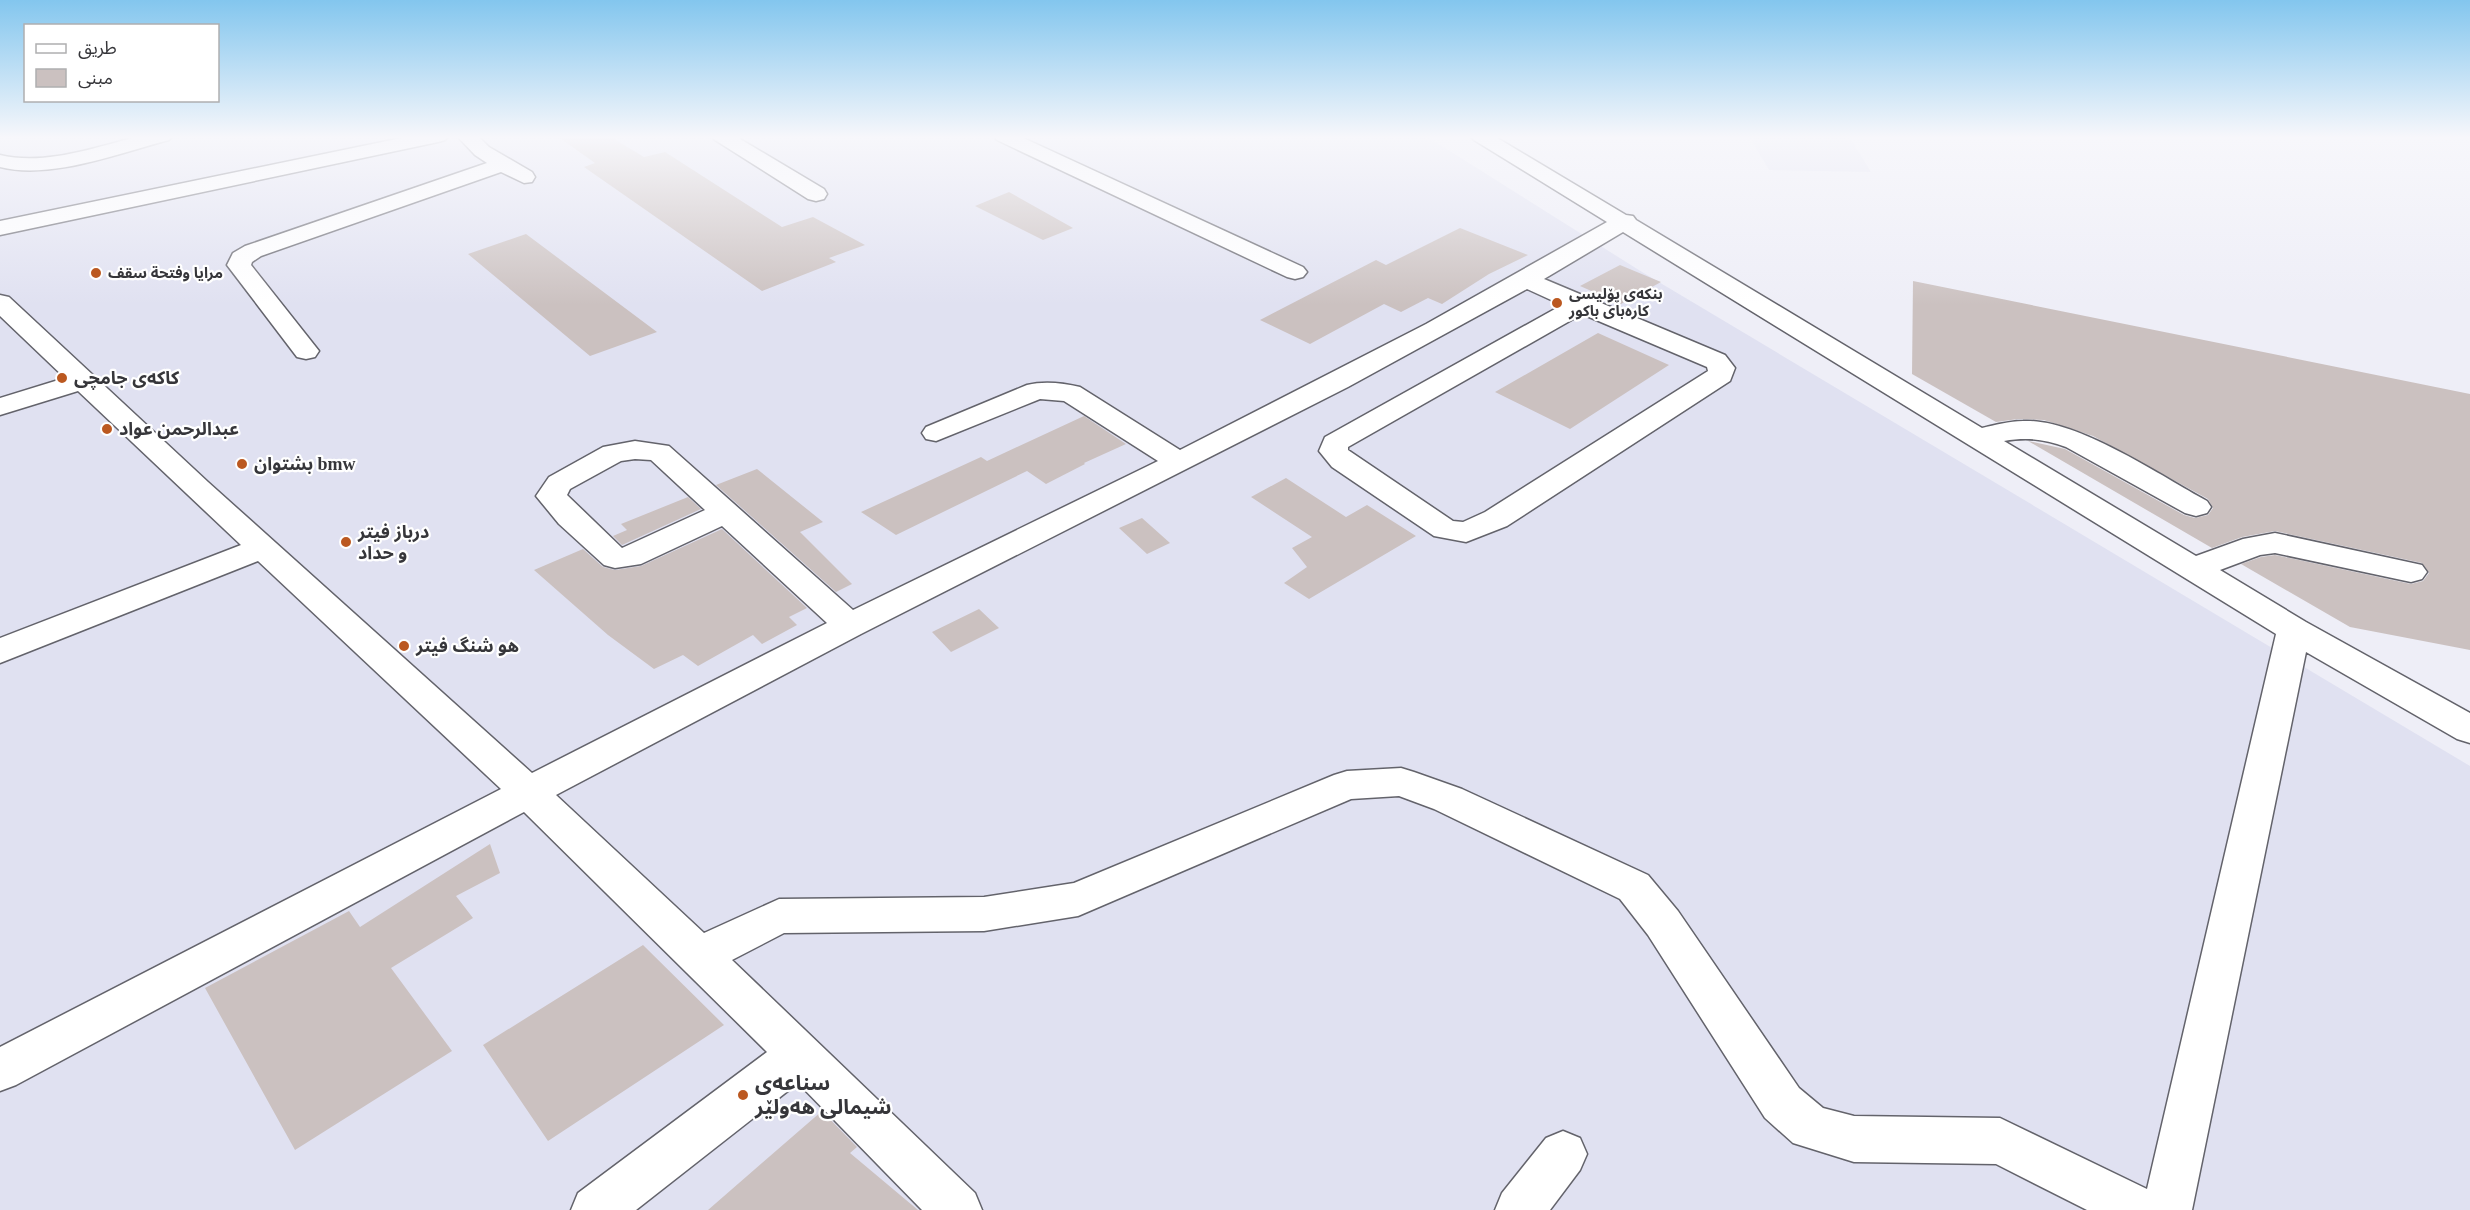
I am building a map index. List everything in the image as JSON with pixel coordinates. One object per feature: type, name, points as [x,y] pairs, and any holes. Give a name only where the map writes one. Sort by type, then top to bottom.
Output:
[{"type":"street","points":[[0,228],[167,192]]},
{"type":"street","points":[[306,351],[239,265],[241,258],[254,251],[422,192]]},
{"type":"street","points":[[1132,192],[1295,272]]},
{"type":"street","points":[[1577,192],[2294,630],[2470,730]]},
{"type":"street","points":[[0,1070],[849,626],[1180,462],[1401,349],[1528,280],[1625,221]]},
{"type":"street","points":[[1528,280],[1581,305],[1716,361],[1722,368],[1721,375],[1496,519],[1466,532],[1445,530],[1342,461],[1333,451],[1335,443],[1581,305]]},
{"type":"street","points":[[8,319],[83,381],[261,548],[530,793],[701,955],[957,1210]]},
{"type":"street","points":[[0,407],[83,381]]},
{"type":"street","points":[[936,433],[1037,391],[1070,393],[1180,462]]},
{"type":"street","points":[[1978,437],[2023,429],[2054,432],[2076,441],[2196,507]]},
{"type":"street","points":[[726,513],[630,557],[615,558],[551,496],[559,483],[614,453],[635,450],[659,452],[726,513],[849,626]]},
{"type":"street","points":[[2193,569],[2254,546],[2275,543],[2411,572]]},
{"type":"street","points":[[0,651],[261,548]]},
{"type":"street","points":[[2167,1210],[2294,630]]},
{"type":"street","points":[[701,955],[779,916],[984,914],[1078,899],[1347,784],[1401,782],[1448,799],[1634,887],[1663,923],[1782,1102],[1810,1127],[1854,1139],[2000,1141],[2138,1210]]},
{"type":"street","points":[[596,1210],[799,1055]]},
{"type":"street","points":[[1520,1210],[1563,1154]]},
{"type":"shaded area","points":[[0,192],[1516,192],[1642,272],[2470,766],[2470,1210],[0,1210]]},
{"type":"building","points":[[621,192],[728,192],[782,227],[813,217],[865,245],[829,258],[836,262],[762,291]]},
{"type":"building","points":[[1010,192],[1073,228],[1043,240],[975,206]]},
{"type":"building","points":[[1460,228],[1528,255],[1489,274],[1442,304],[1428,298],[1401,312],[1384,304],[1310,344],[1260,320],[1376,260],[1386,265]]},
{"type":"building","points":[[526,234],[657,332],[590,356],[468,254]]},
{"type":"building","points":[[1620,265],[1661,282],[1621,304],[1580,286]]},
{"type":"building","points":[[1913,281],[2470,394],[2470,650],[2350,627],[2241,564],[2275,555],[2411,584],[2423,581],[2429,573],[2422,563],[2275,531],[2242,537],[2212,548],[2028,441],[2065,449],[2184,515],[2195,518],[2208,515],[2213,508],[2208,499],[2093,436],[2044,420],[2018,419],[1996,422],[1912,374]]},
{"type":"building","points":[[1598,333],[1669,365],[1570,429],[1495,392]]},
{"type":"building","points":[[1084,416],[1126,444],[1046,484],[1027,471],[896,535],[861,512],[981,457],[987,461]]},
{"type":"building","points":[[757,469],[823,522],[800,532],[852,584],[836,592],[716,485]]},
{"type":"building","points":[[1286,478],[1346,517],[1367,505],[1416,536],[1309,599],[1284,583],[1307,567],[1292,548],[1312,537],[1251,497]]},
{"type":"building","points":[[688,497],[701,509],[622,545],[613,536],[627,530],[621,524]]},
{"type":"building","points":[[1142,518],[1170,543],[1147,554],[1119,528]]},
{"type":"building","points":[[722,529],[807,608],[789,617],[797,625],[762,644],[753,635],[698,666],[683,655],[654,669],[608,635],[534,570],[583,549],[603,567],[615,570],[641,566]]},
{"type":"building","points":[[979,609],[999,628],[951,652],[932,632]]},
{"type":"building","points":[[490,844],[500,873],[456,896],[473,918],[391,968],[452,1051],[295,1150],[205,988],[349,911],[360,927]]},
{"type":"building","points":[[643,945],[724,1025],[548,1141],[483,1045]]},
{"type":"building","points":[[822,1111],[857,1147],[850,1153],[918,1210],[708,1210]]},
{"type":"place","name":"مرايا وفتحة سقف","points":[[96,273]]},
{"type":"place","name":"بنکەی پۆلیسی کارەبای باکور","points":[[1557,303]]},
{"type":"place","name":"کاکەی جامچی","points":[[62,378]]},
{"type":"place","name":"عبدالرحمن عواد","points":[[107,429]]},
{"type":"place","name":"بشتوان bmw","points":[[242,464]]},
{"type":"place","name":"درباز فیتر و حداد","points":[[346,542]]},
{"type":"place","name":"هو شنگ فيتر","points":[[404,646]]},
{"type":"place","name":"سناعەی شیمالی هەولێر","points":[[743,1095]]}]
